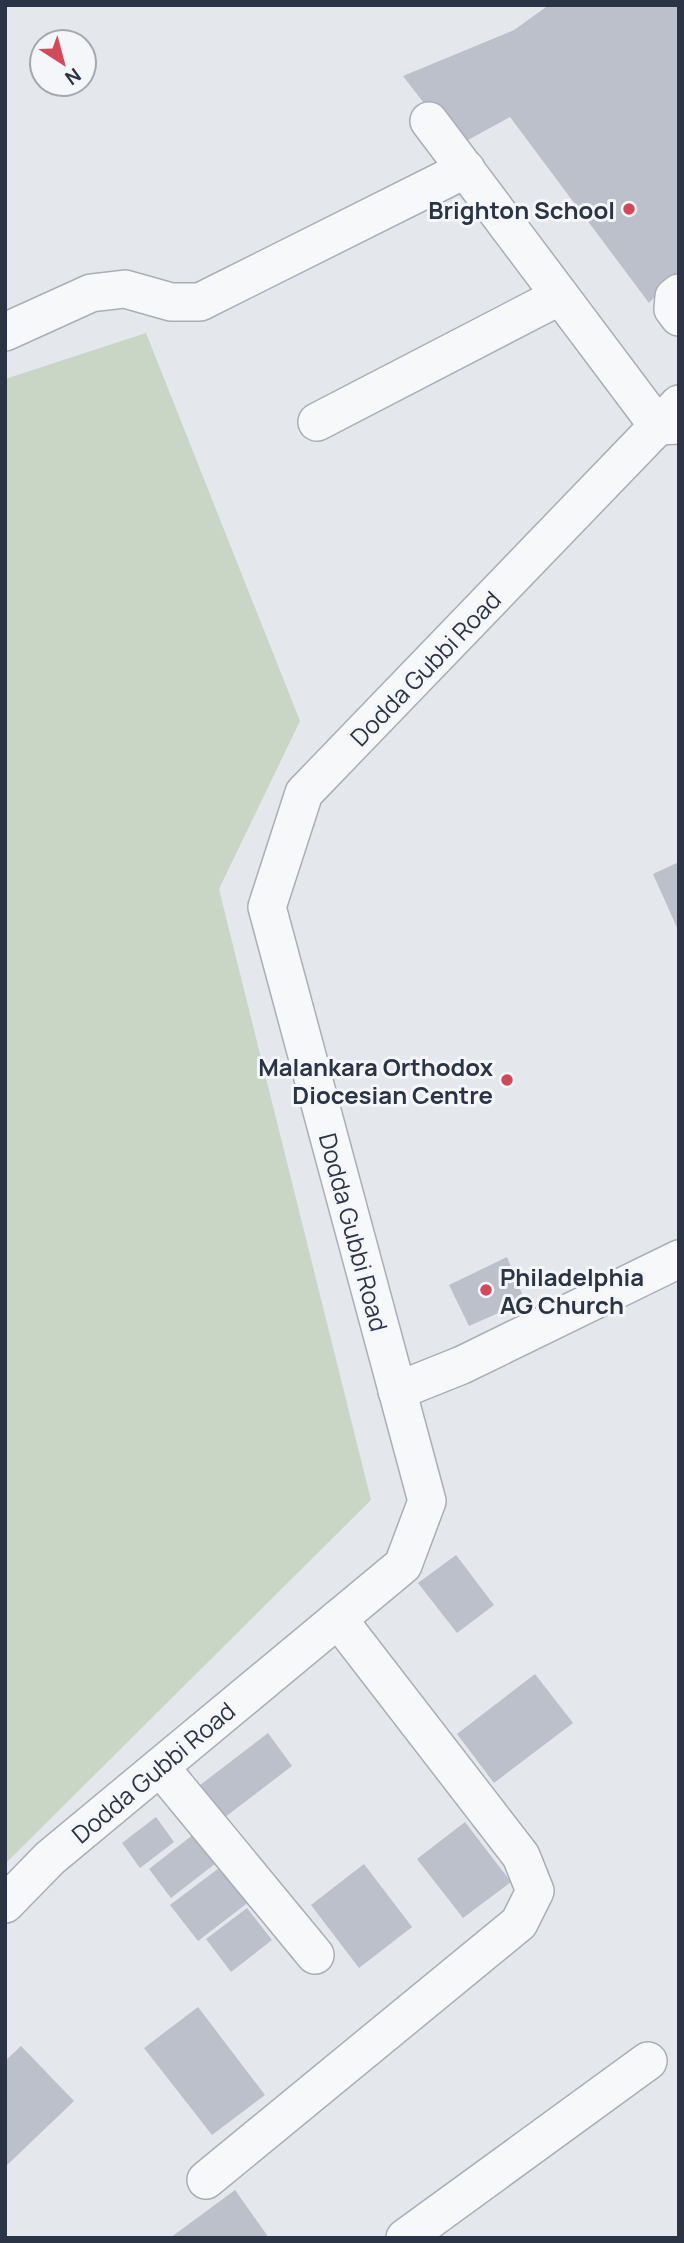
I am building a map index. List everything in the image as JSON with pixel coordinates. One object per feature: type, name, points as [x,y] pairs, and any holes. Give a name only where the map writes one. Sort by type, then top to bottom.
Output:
[{"type":"street","points":[[429,121],[560,296],[672,418]]},
{"type":"street","points":[[5,332],[91,293],[125,289],[171,302],[200,302],[466,169]]},
{"type":"street","points":[[679,293],[674,297],[673,309],[679,317]]},
{"type":"street","points":[[317,422],[560,296]]},
{"type":"street","name":"Dodda Gubbi Road","points":[[5,1904],[50,1858],[403,1565],[427,1501],[267,907],[304,793],[672,418]]},
{"type":"street","points":[[397,1391],[462,1365],[679,1259]]},
{"type":"street","points":[[206,2180],[519,1923],[535,1891],[521,1856],[338,1619]]},
{"type":"street","points":[[160,1767],[315,1955]]},
{"type":"street","points":[[405,2238],[648,2061]]},
{"type":"green space","points":[[146,333],[300,721],[219,889],[371,1500],[5,1864],[5,379]]},
{"type":"building","name":"Brighton School","points":[[549,5],[679,5],[679,271],[649,303],[510,117],[457,146],[403,76],[514,30]]},
{"type":"building","points":[[679,862],[679,932],[653,874]]},
{"type":"building","points":[[507,1257],[525,1301],[469,1326],[449,1285]]},
{"type":"building","points":[[456,1555],[494,1605],[457,1633],[418,1583]]},
{"type":"building","points":[[535,1674],[573,1723],[494,1783],[457,1734]]},
{"type":"building","points":[[268,1733],[292,1766],[216,1824],[191,1792]]},
{"type":"building","points":[[156,1817],[174,1842],[140,1868],[122,1843]]},
{"type":"building","points":[[465,1822],[511,1882],[463,1918],[417,1859]]},
{"type":"building","points":[[194,1834],[216,1863],[171,1898],[149,1869]]},
{"type":"building","points":[[364,1864],[412,1927],[359,1968],[311,1905]]},
{"type":"building","points":[[223,1865],[250,1901],[198,1941],[170,1905]]},
{"type":"building","points":[[247,1908],[272,1940],[231,1972],[206,1939]]},
{"type":"building","points":[[198,2007],[265,2095],[212,2135],[144,2048]]},
{"type":"building","points":[[21,2046],[74,2101],[5,2167],[5,2061]]},
{"type":"building","points":[[235,2190],[269,2238],[170,2238]]},
{"type":"place","name":"Brighton School","points":[[629,209]]},
{"type":"place","name":"Malankara Orthodox Diocesian Centre","points":[[507,1080]]},
{"type":"place","name":"Philadelphia AG Church","points":[[486,1290]]}]
